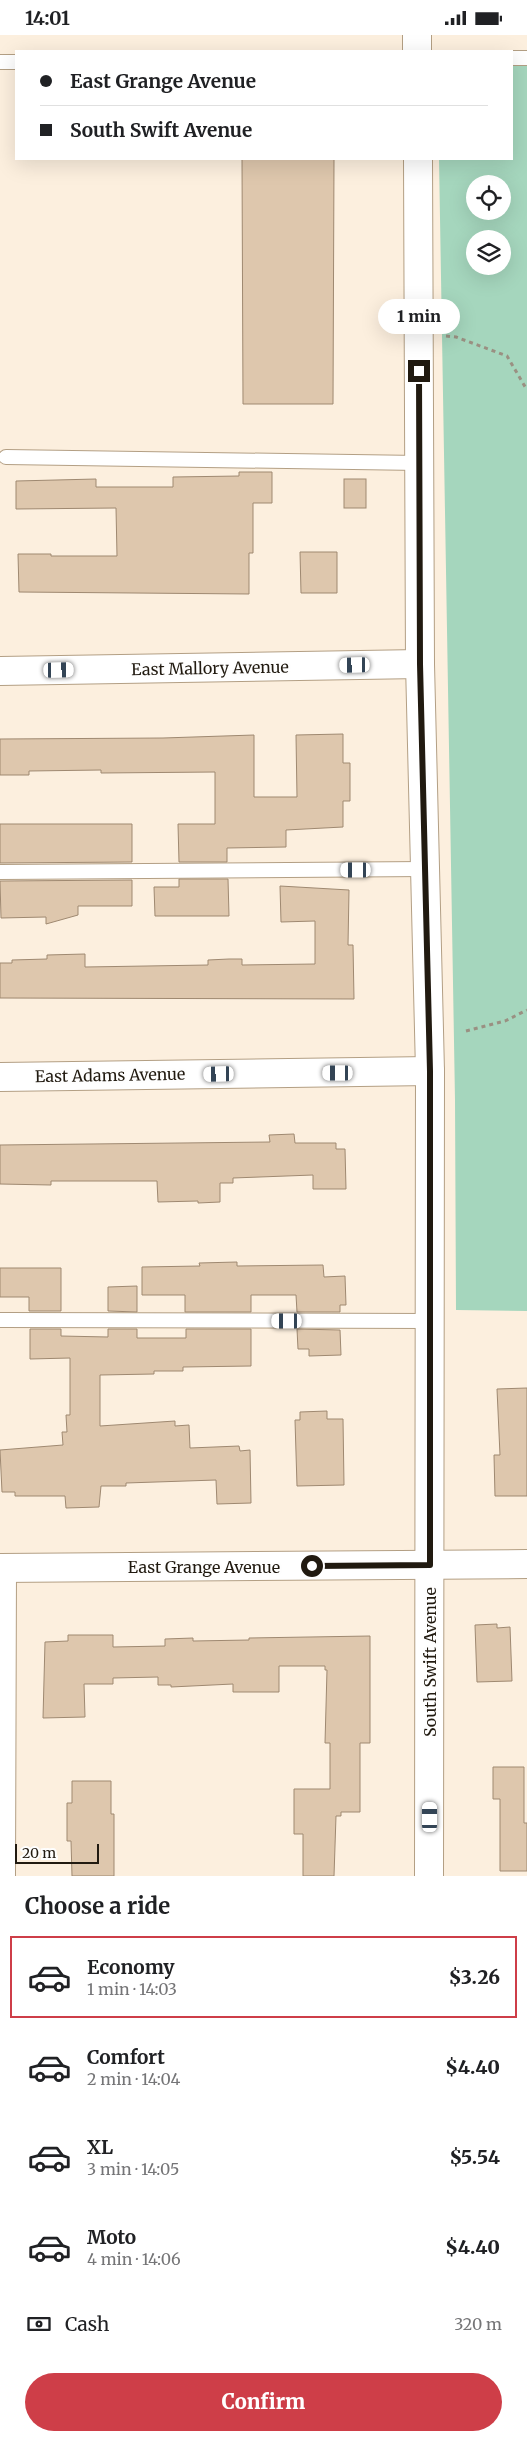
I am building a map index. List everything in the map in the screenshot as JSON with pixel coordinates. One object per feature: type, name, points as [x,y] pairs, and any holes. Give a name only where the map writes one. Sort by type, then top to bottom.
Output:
[{"type":"street","points":[[417,35],[417,50]]},
{"type":"street","name":"South Swift Avenue","points":[[418,160],[420,664],[430,1071],[429,1876]]},
{"type":"street","name":"East Mallory Avenue","points":[[0,671],[420,664]]},
{"type":"street","name":"East Adams Avenue","points":[[0,1077],[430,1071]]},
{"type":"street","name":"East Grange Avenue","points":[[1,1568],[527,1564]]},
{"type":"street","points":[[1,1568],[1,1876]]},
{"type":"lane","points":[[513,58],[527,58]]},
{"type":"lane","points":[[0,63],[15,62]]},
{"type":"lane","points":[[6,457],[419,463]]},
{"type":"lane","points":[[0,872],[425,869]]},
{"type":"lane","points":[[0,1320],[430,1321]]},
{"type":"path","points":[[419,335],[456,337],[507,356],[527,390]]},
{"type":"path","points":[[466,1031],[505,1021],[527,1010]]},
{"type":"green space","points":[[513,60],[527,60],[527,1311],[456,1310],[455,1100],[439,160],[513,160]]},
{"type":"building","points":[[242,160],[334,160],[333,404],[243,404]]},
{"type":"building","points":[[239,472],[272,472],[272,503],[253,503],[253,553],[249,553],[249,594],[19,592],[18,554],[117,556],[116,508],[16,509],[16,481],[96,479],[96,487],[173,487],[173,477],[239,476]]},
{"type":"building","points":[[344,479],[366,479],[366,508],[344,508]]},
{"type":"building","points":[[300,552],[337,552],[337,593],[301,593]]},
{"type":"building","points":[[343,734],[343,763],[350,763],[350,801],[343,801],[343,827],[286,830],[286,847],[227,848],[227,862],[179,862],[178,824],[215,824],[215,772],[101,773],[101,770],[29,771],[29,775],[0,775],[0,739],[163,738],[254,735],[254,797],[297,797],[296,735]]},
{"type":"building","points":[[0,824],[132,824],[132,862],[0,863]]},
{"type":"building","points":[[179,879],[228,879],[229,916],[155,916],[154,887],[179,887]]},
{"type":"building","points":[[132,880],[132,906],[78,906],[78,915],[46,924],[46,917],[1,918],[0,881]]},
{"type":"building","points":[[280,886],[349,890],[348,945],[353,945],[354,999],[0,998],[0,963],[12,963],[12,960],[47,959],[47,955],[85,954],[85,967],[208,965],[208,960],[229,959],[242,959],[242,965],[315,964],[315,921],[281,922]]},
{"type":"building","points":[[294,1134],[295,1143],[336,1143],[336,1149],[345,1149],[346,1189],[313,1189],[313,1175],[233,1178],[233,1183],[220,1183],[220,1202],[198,1203],[198,1201],[158,1202],[157,1181],[51,1181],[51,1185],[0,1184],[0,1145],[270,1142],[269,1135]]},
{"type":"building","points":[[237,1262],[237,1266],[323,1265],[324,1277],[345,1276],[346,1305],[340,1305],[340,1312],[297,1312],[296,1295],[251,1295],[251,1312],[185,1312],[185,1295],[142,1295],[142,1267],[200,1266],[199,1263]]},
{"type":"building","points":[[0,1268],[61,1268],[61,1311],[29,1311],[29,1297],[0,1297]]},
{"type":"building","points":[[137,1286],[137,1312],[108,1311],[108,1287]]},
{"type":"building","points":[[30,1329],[61,1329],[61,1336],[108,1337],[108,1329],[137,1329],[137,1338],[186,1338],[186,1329],[251,1329],[251,1366],[183,1367],[183,1371],[154,1371],[154,1374],[100,1375],[100,1426],[175,1421],[175,1426],[189,1425],[190,1448],[239,1446],[240,1451],[250,1450],[251,1503],[217,1504],[216,1480],[126,1483],[126,1486],[101,1486],[99,1507],[66,1508],[65,1496],[15,1496],[15,1492],[2,1492],[0,1450],[63,1445],[62,1432],[67,1432],[66,1415],[70,1415],[70,1358],[30,1359]]},
{"type":"building","points":[[297,1329],[340,1330],[341,1355],[309,1356],[309,1349],[298,1349]]},
{"type":"building","points":[[527,1388],[527,1496],[495,1496],[494,1455],[500,1455],[497,1389]]},
{"type":"building","points":[[327,1411],[327,1419],[343,1419],[344,1485],[297,1486],[295,1420],[300,1420],[300,1412]]},
{"type":"building","points":[[497,1624],[497,1628],[510,1627],[512,1681],[477,1682],[475,1625]]},
{"type":"building","points":[[68,1635],[113,1635],[113,1647],[165,1646],[165,1639],[193,1638],[193,1641],[370,1636],[370,1743],[360,1743],[360,1812],[341,1812],[341,1816],[336,1816],[334,1876],[303,1876],[303,1834],[294,1834],[294,1789],[330,1789],[330,1743],[325,1743],[327,1670],[325,1670],[325,1666],[279,1666],[279,1692],[233,1692],[233,1684],[171,1687],[171,1685],[158,1685],[158,1677],[113,1678],[113,1684],[84,1684],[85,1717],[43,1718],[45,1642],[68,1641]]},
{"type":"building","points":[[493,1767],[524,1767],[524,1823],[527,1823],[527,1871],[500,1871],[500,1799],[493,1799]]},
{"type":"building","points":[[72,1781],[111,1781],[111,1814],[114,1814],[114,1876],[72,1876],[71,1841],[67,1841],[67,1803],[72,1803]]},
{"type":"route","points":[[312,1566],[430,1565],[430,1071],[420,664],[419,371]]}]
